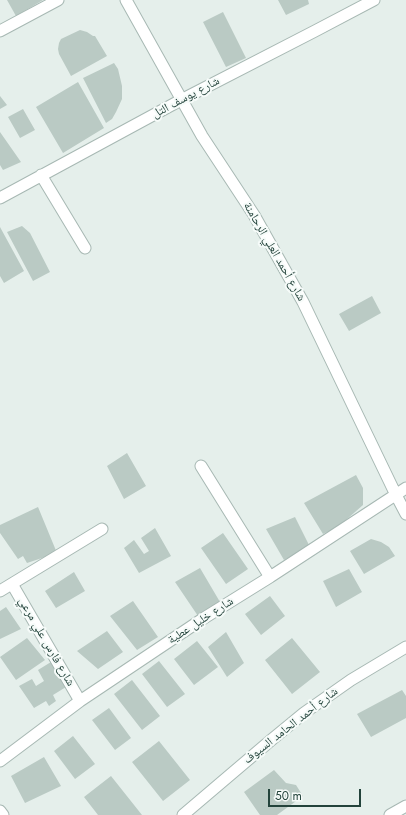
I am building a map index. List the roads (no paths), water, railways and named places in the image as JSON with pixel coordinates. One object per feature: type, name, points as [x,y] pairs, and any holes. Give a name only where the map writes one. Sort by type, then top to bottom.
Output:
[{"type":"street","points":[[0,31],[58,0]]},
{"type":"street","name":"شارع أحمد العلي الرحامنة","points":[[126,0],[202,136],[254,215],[303,302],[406,514]]},
{"type":"street","name":"شارع يوسف التل","points":[[0,198],[181,100],[374,0]]},
{"type":"street","points":[[41,175],[85,248]]},
{"type":"street","points":[[201,466],[270,577]]},
{"type":"street","name":"شارع خليل عطية","points":[[0,760],[80,701],[204,618],[270,577],[406,488]]},
{"type":"street","points":[[0,591],[102,529]]},
{"type":"street","name":"شارع فارس علي مرعي","points":[[12,584],[80,701]]},
{"type":"street","name":"شارع أحمد الحامد السيوف","points":[[183,815],[304,713],[351,680],[406,647]]},
{"type":"street","points":[[390,815],[406,806]]},
{"type":"street","points":[[0,811],[3,815]]}]
